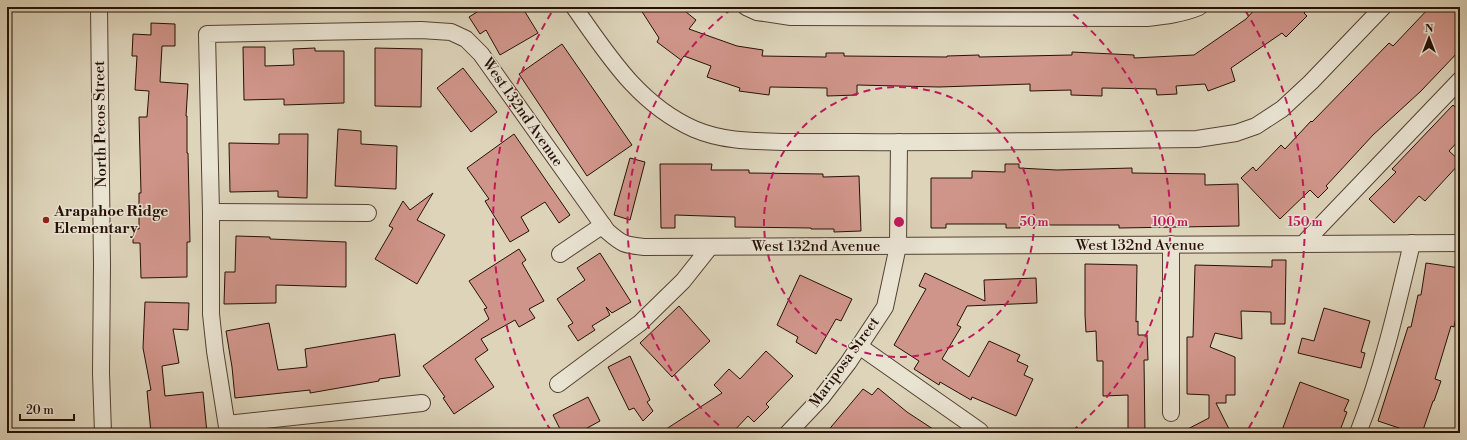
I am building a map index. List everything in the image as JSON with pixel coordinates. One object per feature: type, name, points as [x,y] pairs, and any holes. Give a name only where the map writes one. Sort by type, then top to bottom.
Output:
[{"type":"street","name":"North Pecos Street","points":[[99,7],[102,265],[101,373],[103,433]]},
{"type":"street","points":[[574,7],[624,76],[639,92],[657,107],[694,129],[710,135],[750,141],[899,142],[1197,139],[1236,133],[1256,126],[1282,110],[1383,7]]},
{"type":"street","points":[[746,7],[757,12],[791,17],[1003,12],[1147,18],[1187,12],[1199,7]]},
{"type":"street","name":"West 132nd Avenue","points":[[211,212],[207,34],[421,30],[451,32],[466,39],[481,54],[607,231],[626,245],[644,248],[1460,243]]},
{"type":"street","points":[[1303,244],[1460,80]]},
{"type":"street","name":"Mariposa Street","points":[[795,431],[822,397],[885,307],[898,246],[899,142]]},
{"type":"street","points":[[368,214],[211,212],[211,314],[215,351],[228,428],[422,403]]},
{"type":"street","points":[[560,254],[603,225]]},
{"type":"street","points":[[1358,433],[1366,412],[1393,323],[1412,243]]},
{"type":"street","points":[[1171,244],[1171,413]]},
{"type":"street","points":[[558,384],[640,323],[683,281],[710,247]]},
{"type":"street","points":[[859,346],[980,431]]},
{"type":"building","points":[[485,7],[522,7],[538,33],[500,55],[486,30],[480,34],[469,17]]},
{"type":"building","points":[[639,7],[680,7],[696,20],[689,29],[737,46],[763,50],[762,56],[826,57],[826,53],[844,53],[844,56],[947,57],[979,55],[979,57],[1072,55],[1072,52],[1134,55],[1134,58],[1194,55],[1246,19],[1257,7],[1310,7],[1304,13],[1307,16],[1286,37],[1282,33],[1231,68],[1235,81],[1208,91],[1205,84],[1176,86],[1177,94],[1157,95],[1156,89],[1102,88],[1102,96],[1071,95],[1071,90],[1030,91],[1030,84],[939,87],[857,85],[857,95],[827,96],[827,88],[770,87],[769,95],[739,91],[740,88],[707,77],[711,66],[684,56],[681,60],[657,42],[659,38]]},
{"type":"building","points":[[1430,7],[1460,7],[1460,50],[1421,91],[1373,135],[1326,186],[1328,188],[1318,198],[1310,190],[1280,219],[1241,178],[1253,167],[1256,171],[1281,145],[1285,149],[1389,43],[1393,46]]},
{"type":"building","points":[[151,23],[175,24],[175,46],[162,46],[160,82],[188,84],[186,116],[190,242],[187,242],[187,277],[141,278],[140,243],[133,243],[133,229],[139,229],[139,193],[141,193],[139,117],[147,117],[149,91],[135,90],[137,56],[132,56],[133,34],[151,35]]},
{"type":"building","points":[[562,44],[632,145],[587,176],[519,74]]},
{"type":"building","points":[[243,47],[265,47],[265,66],[294,65],[293,49],[315,48],[315,51],[344,51],[344,103],[284,105],[284,99],[244,100]]},
{"type":"building","points":[[375,48],[422,49],[421,107],[375,106]]},
{"type":"building","points":[[463,68],[497,112],[471,132],[437,88]]},
{"type":"building","points":[[1453,105],[1460,112],[1460,139],[1449,151],[1460,161],[1460,163],[1425,201],[1419,196],[1394,223],[1369,199],[1396,172],[1392,169]]},
{"type":"building","points":[[338,129],[361,131],[361,144],[397,146],[396,189],[335,186]]},
{"type":"building","points":[[279,134],[308,134],[307,198],[278,197],[278,191],[230,192],[229,143],[279,144]]},
{"type":"building","points":[[514,134],[570,215],[559,223],[545,202],[521,217],[529,231],[510,242],[485,201],[489,199],[467,168]]},
{"type":"building","points":[[630,158],[645,162],[630,220],[614,215]]},
{"type":"building","points":[[660,164],[712,164],[711,170],[749,170],[749,173],[823,174],[823,177],[859,176],[861,231],[834,232],[834,229],[735,227],[735,217],[675,215],[675,228],[661,228]]},
{"type":"building","points":[[1005,164],[1019,164],[1019,168],[1057,170],[1132,168],[1132,173],[1205,174],[1205,185],[1238,184],[1239,226],[1119,228],[1119,225],[1020,225],[1020,228],[1006,228],[1006,224],[946,224],[946,228],[931,228],[931,178],[972,178],[972,171],[1005,172]]},
{"type":"building","points":[[433,193],[417,220],[445,235],[417,284],[375,259],[393,228],[389,226],[403,201],[410,210]]},
{"type":"building","points":[[236,236],[346,242],[346,287],[276,285],[276,303],[224,304],[225,272],[235,272]]},
{"type":"building","points":[[519,249],[526,260],[522,263],[544,301],[529,309],[535,318],[519,327],[515,320],[481,339],[488,350],[475,359],[494,387],[454,414],[443,398],[445,397],[423,366],[489,319],[484,309],[487,308],[469,281]]},
{"type":"building","points":[[600,253],[631,302],[612,313],[606,307],[610,315],[592,326],[595,330],[578,341],[568,326],[573,323],[557,299],[585,280],[577,268]]},
{"type":"building","points":[[1272,260],[1286,260],[1285,324],[1271,324],[1271,312],[1241,311],[1242,339],[1215,333],[1210,347],[1235,357],[1235,395],[1226,395],[1226,403],[1216,403],[1231,433],[1180,433],[1209,418],[1209,395],[1187,394],[1187,337],[1193,337],[1195,265],[1272,267]]},
{"type":"building","points":[[1426,263],[1460,268],[1460,297],[1454,327],[1451,326],[1435,379],[1441,381],[1422,433],[1414,433],[1378,421],[1408,327],[1411,327],[1418,295],[1421,295]]},
{"type":"building","points":[[1085,264],[1137,265],[1136,322],[1138,321],[1138,335],[1147,335],[1148,360],[1144,360],[1145,433],[1128,433],[1128,395],[1103,396],[1103,361],[1097,361],[1096,331],[1086,332]]},
{"type":"building","points":[[925,273],[985,301],[984,280],[1036,278],[1037,303],[967,306],[957,325],[961,327],[942,359],[969,377],[989,341],[1020,355],[1017,361],[1028,366],[1024,375],[1033,379],[1016,416],[972,397],[971,400],[940,382],[939,385],[914,369],[919,361],[894,345],[926,289],[919,286]]},
{"type":"building","points":[[800,275],[852,299],[841,321],[836,319],[816,354],[796,342],[798,337],[777,325]]},
{"type":"building","points":[[145,302],[189,303],[188,330],[173,329],[179,363],[162,366],[165,396],[203,392],[207,433],[151,433],[147,391],[151,390],[143,348]]},
{"type":"building","points":[[679,306],[710,341],[672,377],[640,343]]},
{"type":"building","points":[[1324,308],[1370,321],[1361,352],[1365,353],[1361,368],[1298,353],[1302,338],[1314,341]]},
{"type":"building","points":[[269,323],[278,370],[307,367],[305,349],[395,334],[400,376],[310,393],[310,390],[235,398],[226,331]]},
{"type":"building","points":[[766,351],[793,376],[766,404],[769,407],[754,422],[748,416],[732,433],[660,433],[722,393],[714,385],[729,369],[740,379]]},
{"type":"building","points":[[630,356],[650,400],[647,402],[653,411],[643,421],[634,408],[629,410],[608,367]]},
{"type":"building","points":[[1300,382],[1349,400],[1344,411],[1347,412],[1339,433],[1281,433]]},
{"type":"building","points":[[878,388],[907,412],[939,433],[826,433],[863,389],[872,395]]},
{"type":"building","points":[[588,397],[600,421],[578,433],[562,433],[553,415]]},
{"type":"place","name":"Arapahoe Ridge Elementary","points":[[46,220]]}]
